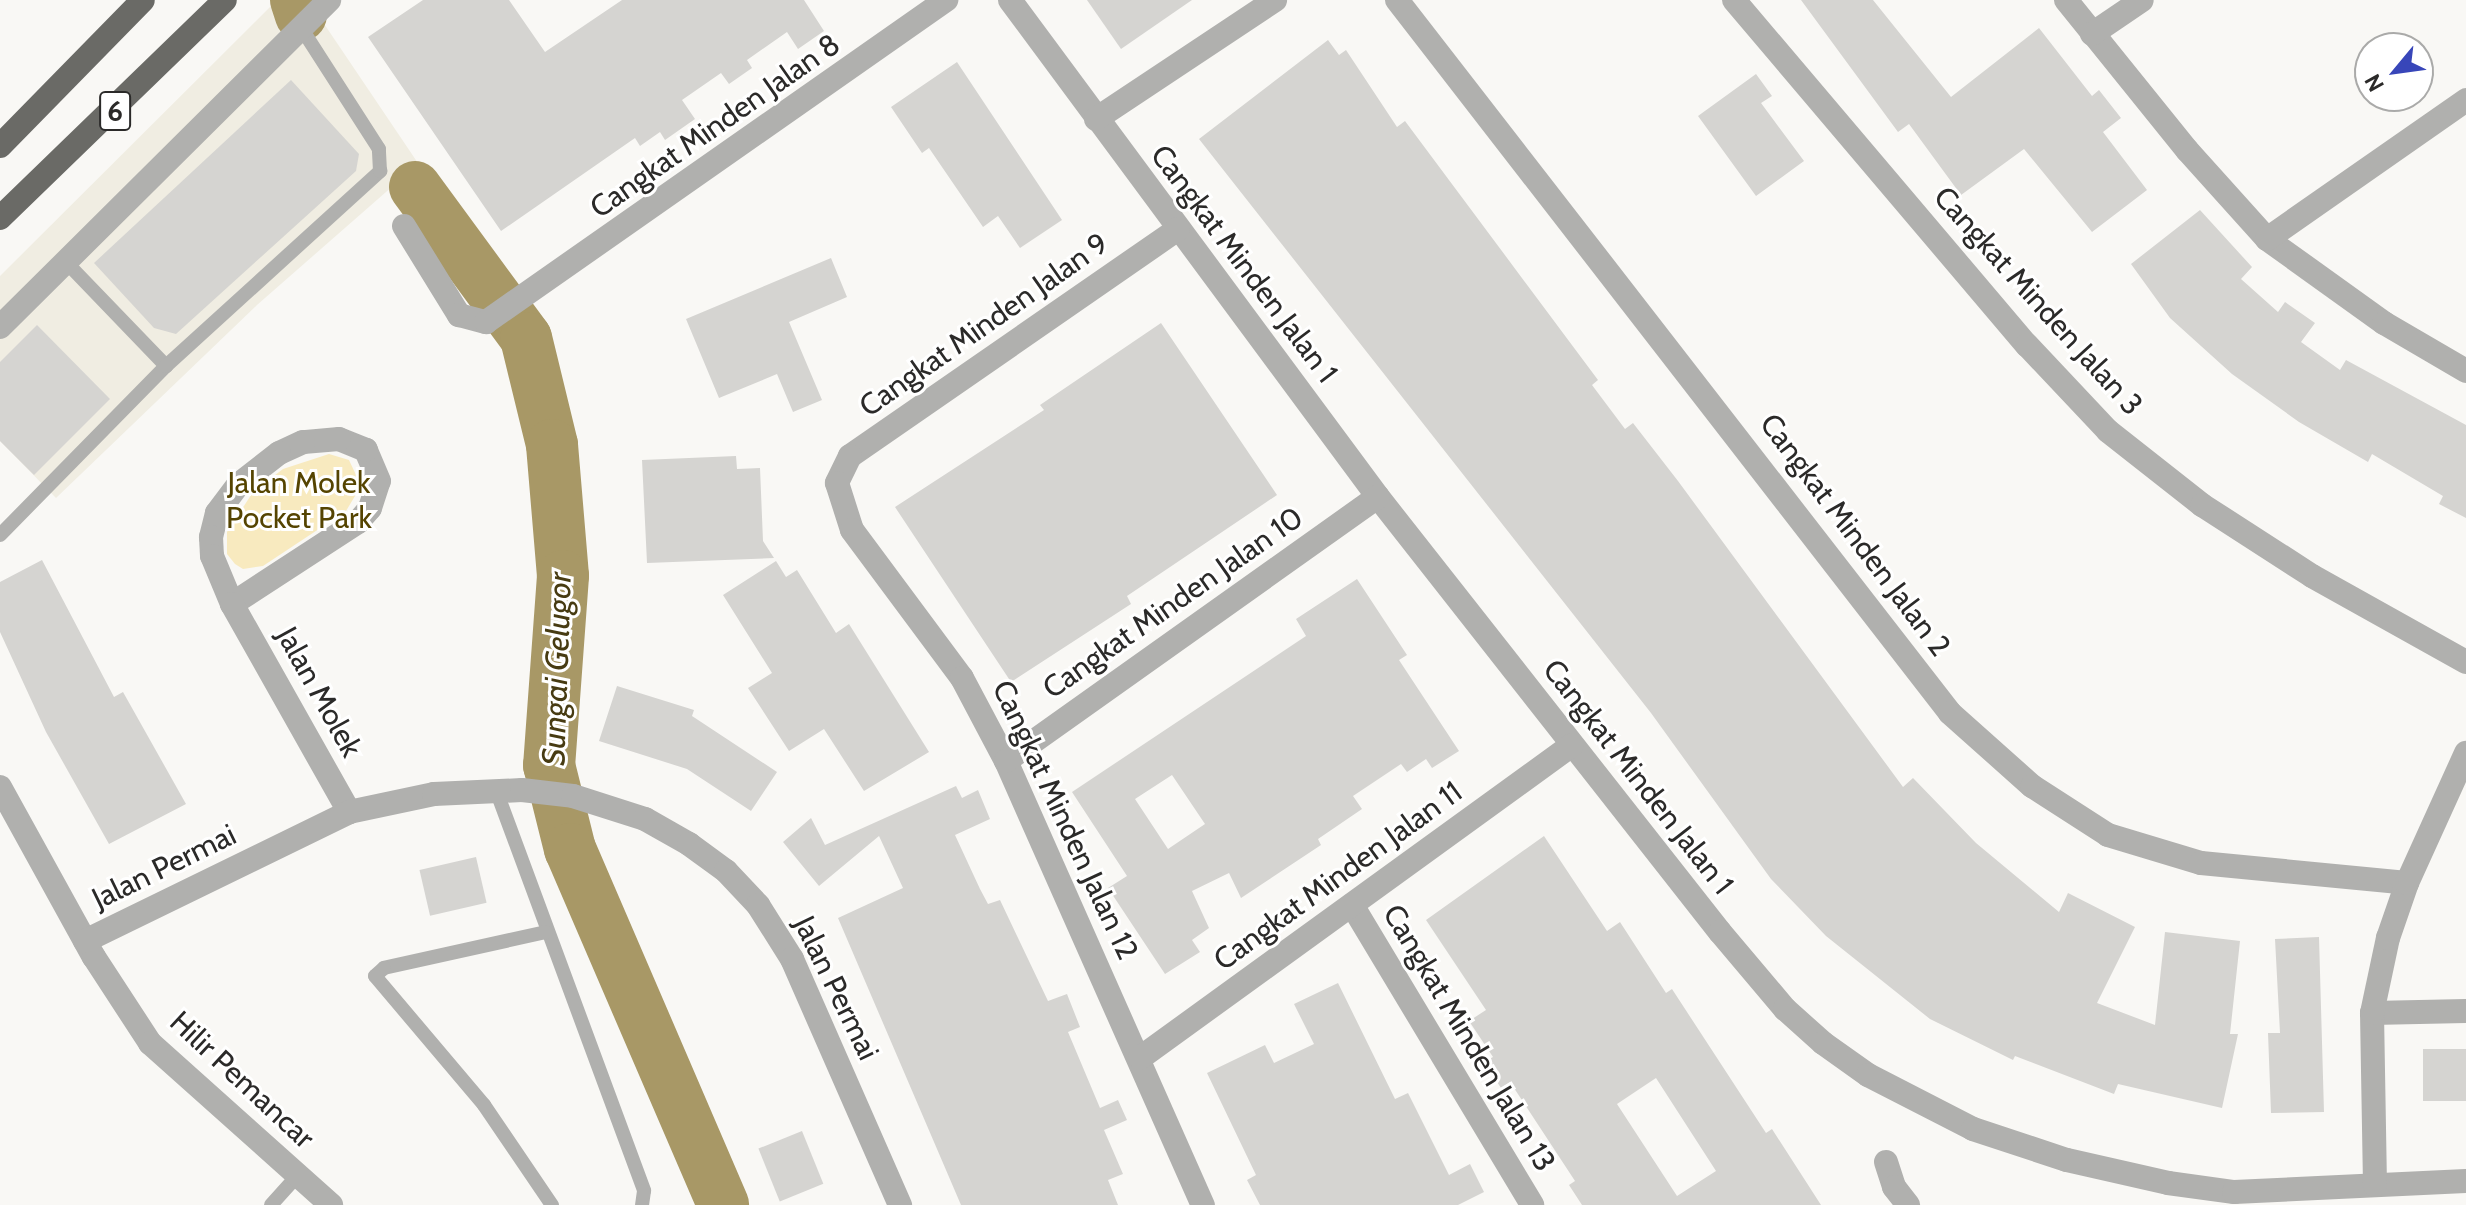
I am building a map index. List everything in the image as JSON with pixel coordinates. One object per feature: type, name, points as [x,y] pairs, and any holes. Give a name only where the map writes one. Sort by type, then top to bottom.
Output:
[{"type":"highway","name":"6","points":[[0,146],[143,0]]},
{"type":"highway","name":"6","points":[[0,218],[225,0]]},
{"type":"street","points":[[0,327],[329,0]]},
{"type":"street","name":"Cangkat Minden Jalan 8","points":[[404,226],[459,315],[486,322],[559,276],[946,0]]},
{"type":"street","name":"Cangkat Minden Jalan 1","points":[[1010,0],[1378,497],[1572,745],[1785,1009],[1868,1075],[1973,1129],[2024,1146],[2168,1183],[2231,1198],[2375,1185],[2466,1181]]},
{"type":"street","points":[[1096,119],[1275,0]]},
{"type":"street","name":"Cangkat Minden Jalan 2","points":[[1397,0],[1950,713],[2032,786],[2108,835],[2201,863],[2407,883]]},
{"type":"street","name":"Cangkat Minden Jalan 3","points":[[1734,0],[2027,345],[2108,431],[2214,513],[2312,576],[2466,662]]},
{"type":"street","points":[[2066,0],[2267,239],[2384,323],[2466,371]]},
{"type":"street","points":[[2092,34],[2142,0]]},
{"type":"street","points":[[2267,239],[2466,100]]},
{"type":"street","name":"Cangkat Minden Jalan 9","points":[[837,483],[850,456],[1178,229]]},
{"type":"street","name":"Jalan Molek","points":[[232,604],[358,522],[370,508],[379,481],[366,450],[339,439],[303,442],[279,453],[238,485],[217,513],[211,537],[212,556],[232,604],[349,812]]},
{"type":"street","name":"Cangkat Minden Jalan 12","points":[[837,483],[852,530],[962,678],[1006,761],[1203,1205]]},
{"type":"street","name":"Cangkat Minden Jalan 10","points":[[1006,761],[1378,497]]},
{"type":"street","name":"Cangkat Minden Jalan 11","points":[[1140,1058],[1572,745]]},
{"type":"street","points":[[2375,1185],[2372,1013],[2388,938],[2407,883],[2466,753]]},
{"type":"street","name":"Hilir Pemancar","points":[[0,787],[85,941],[150,1043],[331,1205]]},
{"type":"street","name":"Jalan Permai","points":[[85,941],[349,812],[434,794],[522,790],[573,796],[645,819],[689,844],[726,871],[758,905],[792,959],[900,1205]]},
{"type":"street","name":"Cangkat Minden Jalan 13","points":[[1352,905],[1532,1205]]},
{"type":"street","points":[[2372,1013],[2466,1011]]},
{"type":"street","points":[[1886,1162],[1894,1187],[1908,1205]]},
{"type":"lane","points":[[0,535],[166,366],[380,171],[379,149],[302,29]]},
{"type":"lane","points":[[65,261],[166,366]]},
{"type":"lane","points":[[496,790],[644,1191],[642,1205]]},
{"type":"lane","points":[[546,932],[384,968],[375,976],[484,1105],[552,1205]]},
{"type":"lane","points":[[271,1205],[298,1175]]},
{"type":"shaded area","points":[[277,0],[308,0],[428,178],[402,196],[394,185],[257,305],[56,498],[0,441],[0,276]]},
{"type":"green space","name":"Jalan Molek Pocket Park","points":[[329,454],[349,460],[356,475],[355,496],[346,511],[263,566],[243,569],[235,564],[227,554],[227,532],[253,492],[283,469]]},
{"type":"building","points":[[423,0],[509,0],[545,52],[622,0],[804,0],[824,31],[798,49],[787,32],[747,60],[752,68],[729,84],[721,73],[682,100],[695,119],[665,140],[660,132],[640,146],[635,138],[501,231],[368,37]]},
{"type":"building","points":[[1087,0],[1192,0],[1121,49]]},
{"type":"building","points":[[1801,0],[1873,0],[1951,97],[2039,28],[2092,96],[2099,90],[2121,118],[2103,132],[2147,190],[2092,232],[2024,149],[1961,195],[1909,124],[1898,132]]},
{"type":"building","points":[[1328,40],[1339,55],[1346,50],[1397,127],[1405,121],[1598,380],[1592,385],[1625,429],[1633,423],[1678,481],[1903,787],[1913,778],[1976,843],[2059,912],[2068,893],[2135,927],[2097,1003],[2155,1025],[2165,932],[2240,941],[2230,1034],[2238,1034],[2222,1108],[2118,1084],[2114,1094],[2015,1056],[2013,1060],[1930,1019],[1826,936],[1771,879],[1651,713],[1199,139]]},
{"type":"building","points":[[957,62],[1062,220],[1020,248],[998,216],[983,227],[929,148],[922,153],[891,107]]},
{"type":"building","points":[[1756,74],[1772,96],[1761,103],[1804,161],[1756,196],[1698,116]]},
{"type":"building","points":[[291,80],[359,154],[356,171],[176,334],[154,328],[94,263]]},
{"type":"building","points":[[2200,210],[2252,267],[2241,279],[2278,312],[2285,302],[2315,323],[2301,342],[2340,370],[2346,360],[2466,425],[2466,518],[2439,504],[2443,496],[2372,454],[2368,462],[2299,422],[2232,374],[2170,318],[2131,264]]},
{"type":"building","points":[[831,258],[847,297],[789,322],[822,400],[793,412],[777,374],[719,398],[686,319]]},
{"type":"building","points":[[1161,323],[1277,495],[1127,596],[1131,604],[1011,682],[895,507],[1044,410],[1040,405]]},
{"type":"building","points":[[37,325],[110,399],[34,475],[0,441],[0,362]]},
{"type":"building","points":[[736,456],[737,469],[760,468],[763,541],[774,558],[647,563],[642,460]]},
{"type":"building","points":[[42,560],[114,697],[123,692],[186,804],[109,844],[46,732],[0,632],[0,582]]},
{"type":"building","points":[[776,561],[786,577],[797,570],[836,633],[849,624],[929,752],[864,791],[824,729],[789,751],[748,688],[772,673],[723,595]]},
{"type":"building","points":[[1357,579],[1407,655],[1399,660],[1459,751],[1432,768],[1426,759],[1407,772],[1401,764],[1353,796],[1362,809],[1318,839],[1321,845],[1241,898],[1229,873],[1192,891],[1209,928],[1192,940],[1200,952],[1165,974],[1108,888],[1127,876],[1072,792],[1306,636],[1296,619]],"holes":[[[1172,775],[1205,824],[1168,849],[1135,799]]]},
{"type":"building","points":[[617,686],[694,710],[692,716],[777,772],[751,811],[687,769],[599,741]]},
{"type":"building","points":[[956,786],[962,798],[978,790],[990,819],[955,835],[980,889],[988,904],[1000,900],[1048,1001],[1067,994],[1080,1027],[1068,1032],[1100,1108],[1118,1100],[1127,1120],[1104,1130],[1123,1174],[1108,1180],[1118,1205],[961,1205],[838,918],[903,888],[879,836],[819,886],[783,842],[811,818],[825,845]]},
{"type":"building","points":[[1544,836],[1607,931],[1620,922],[1666,993],[1672,989],[1766,1133],[1772,1129],[1821,1205],[1582,1205],[1569,1185],[1575,1181],[1510,1082],[1501,1088],[1484,1062],[1493,1057],[1469,1021],[1486,1010],[1426,920]],"holes":[[[1656,1078],[1716,1171],[1677,1196],[1617,1104]]]},
{"type":"building","points":[[476,857],[487,903],[430,916],[419,870]]},
{"type":"building","points":[[2319,937],[2324,1112],[2271,1113],[2268,1033],[2280,1033],[2275,939]]},
{"type":"building","points":[[1338,983],[1395,1099],[1408,1093],[1449,1175],[1470,1164],[1484,1192],[1458,1205],[1260,1205],[1247,1180],[1256,1175],[1207,1073],[1265,1045],[1274,1063],[1314,1044],[1294,1004]]},
{"type":"building","points":[[2423,1049],[2466,1049],[2466,1101],[2423,1101]]},
{"type":"building","points":[[802,1131],[823,1184],[780,1201],[758,1149]]},
{"type":"waterway","name":"Sungai Gelugor","points":[[296,0],[301,15]]},
{"type":"waterway","name":"Sungai Gelugor","points":[[415,187],[526,338],[552,445],[563,576],[549,765],[570,849],[723,1205]]}]
